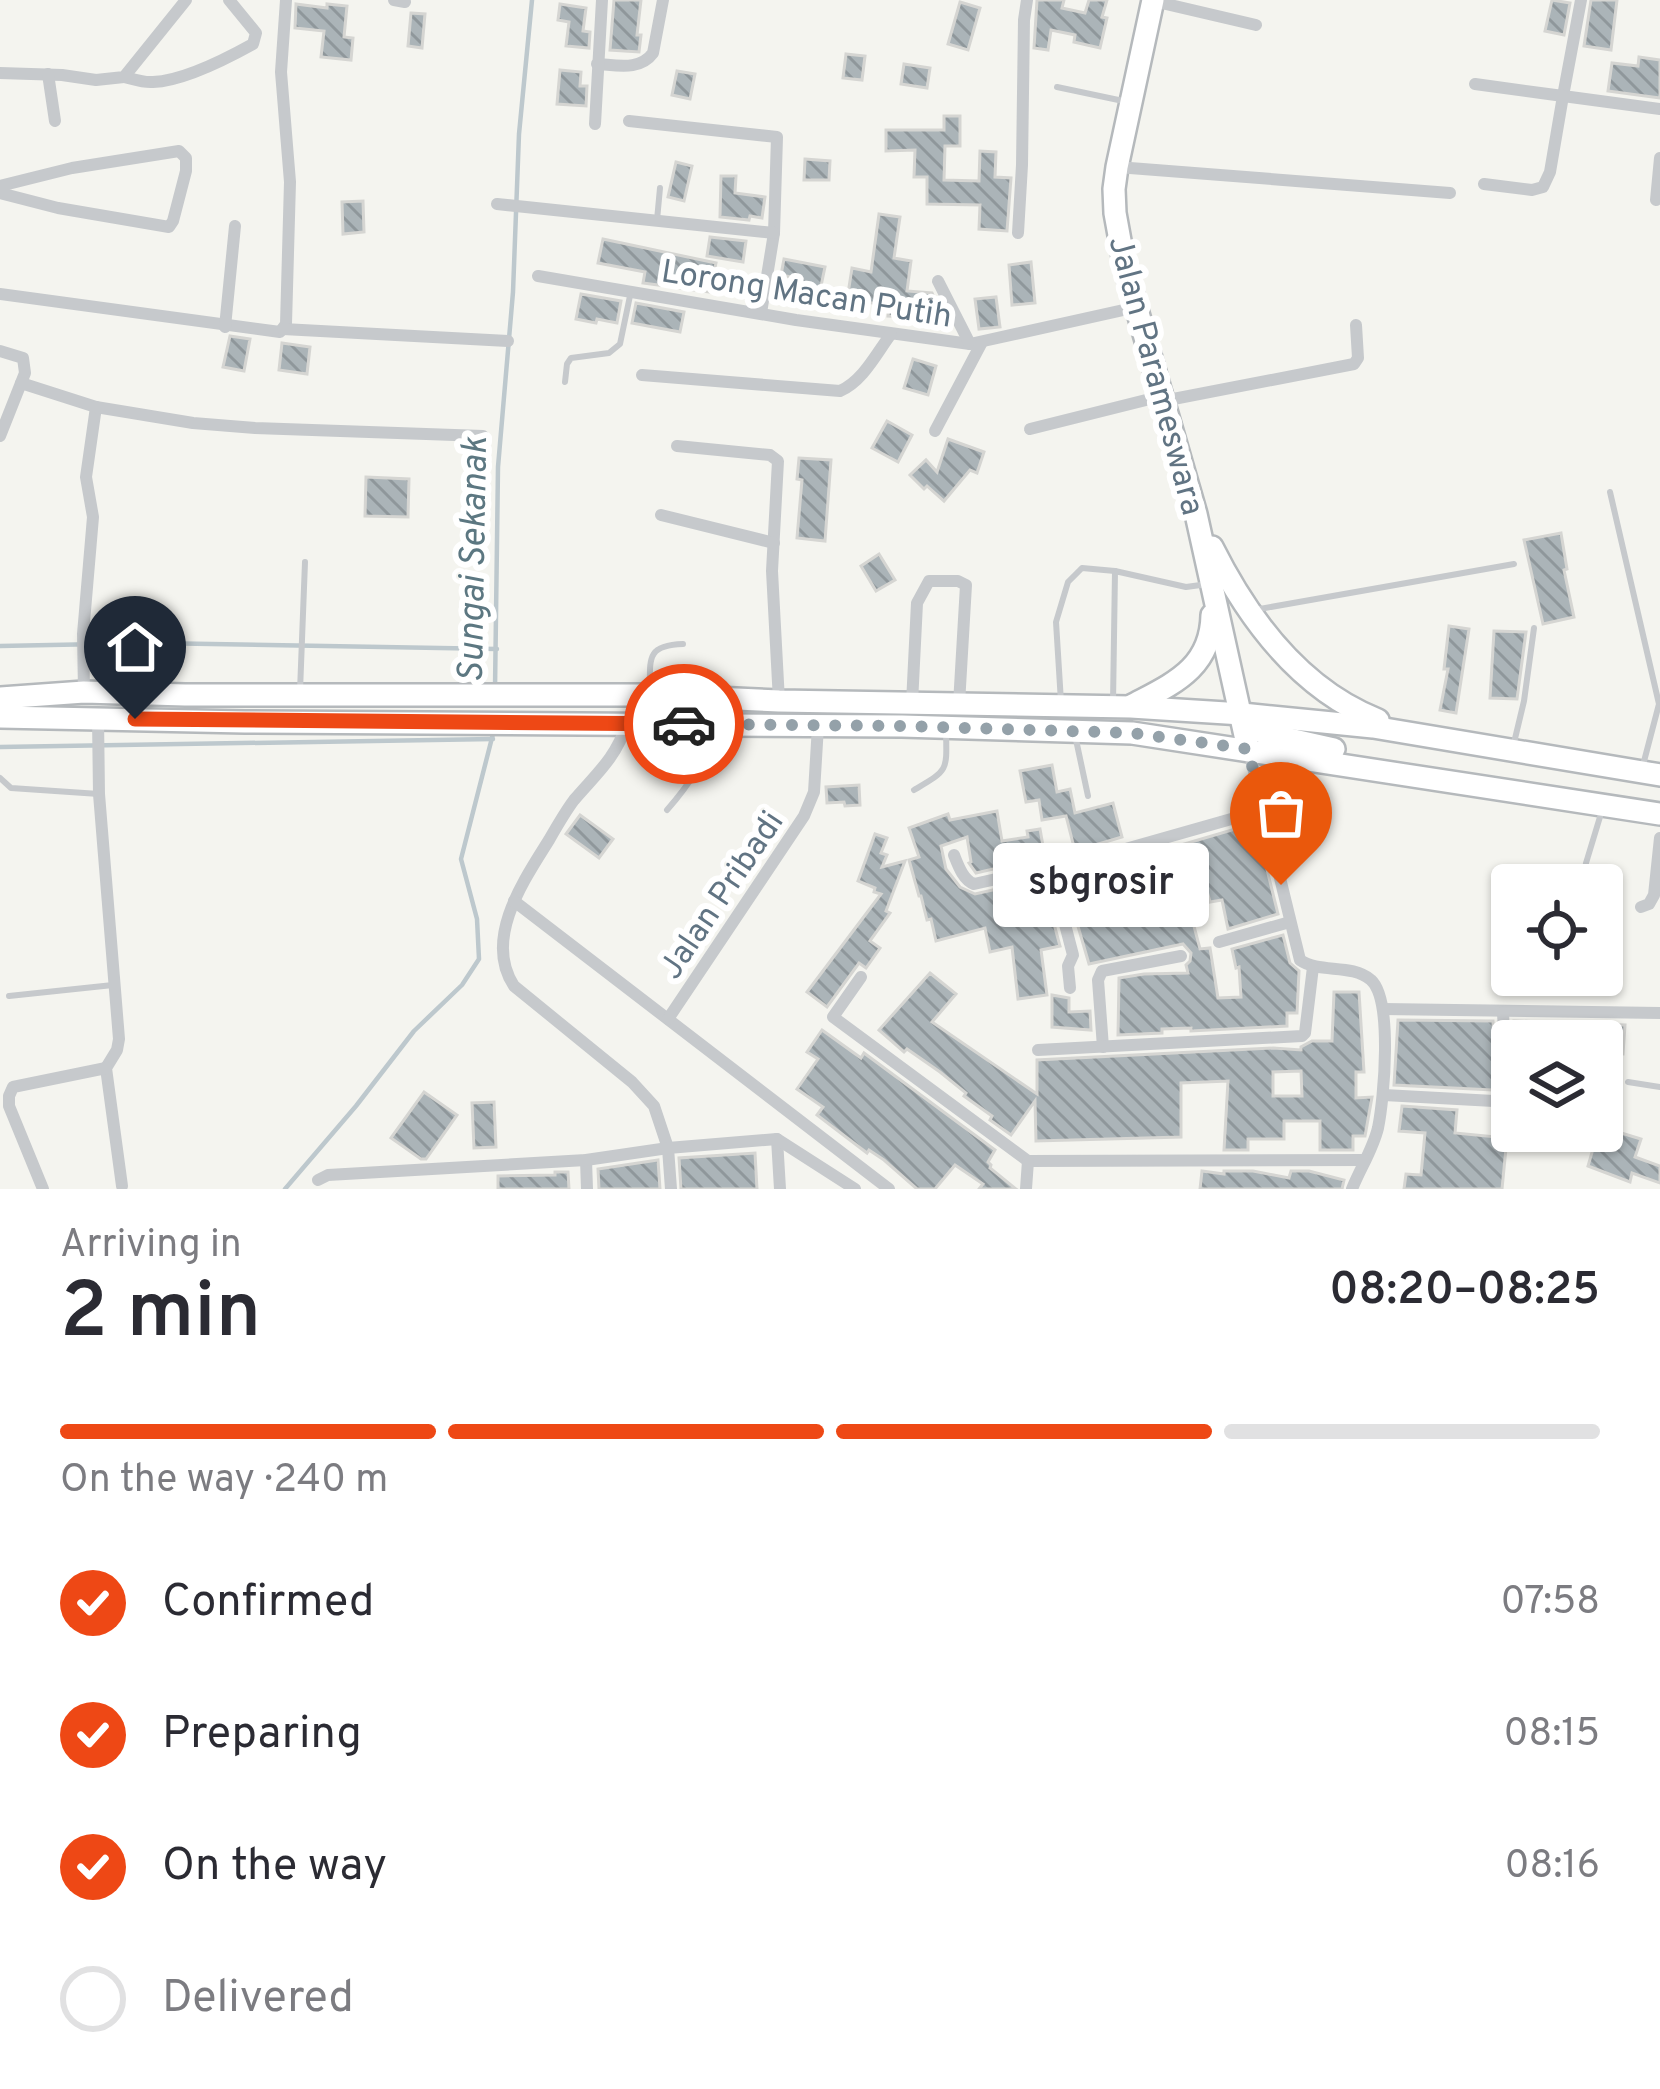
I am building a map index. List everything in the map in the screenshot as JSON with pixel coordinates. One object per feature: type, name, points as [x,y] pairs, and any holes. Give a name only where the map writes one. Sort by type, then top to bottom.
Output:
[{"type":"highway","name":"Jalan Parameswara","points":[[1153,1],[1114,189],[1115,213],[1125,268],[1196,514],[1248,749]]},
{"type":"highway","points":[[1196,514],[1223,569],[1263,630],[1314,684],[1358,712],[1413,734]]},
{"type":"highway","points":[[1122,707],[1174,683],[1208,646],[1212,583]]},
{"type":"highway","points":[[0,698],[84,692],[650,695],[1122,707],[1373,727],[1650,774]]},
{"type":"highway","points":[[1242,714],[1260,731],[1280,739],[1441,764],[1490,787]]},
{"type":"highway","points":[[0,716],[99,729],[522,723],[1132,733],[1660,814]]},
{"type":"street","points":[[124,77],[186,0]]},
{"type":"street","points":[[0,73],[158,82],[220,62],[253,44],[256,33],[229,0]]},
{"type":"street","points":[[0,294],[225,327],[283,329],[290,229],[281,72],[286,0]]},
{"type":"street","points":[[595,124],[602,0]]},
{"type":"street","points":[[597,64],[635,65],[650,59],[663,0]]},
{"type":"street","points":[[1018,232],[1027,0]]},
{"type":"street","points":[[1484,184],[1543,187],[1550,172],[1581,0]]},
{"type":"street","points":[[1153,1],[1256,25]]},
{"type":"street","points":[[48,74],[55,121]]},
{"type":"street","points":[[1475,84],[1660,109]]},
{"type":"street","points":[[628,121],[777,137],[775,233],[761,313]]},
{"type":"street","points":[[179,151],[186,158],[169,226],[58,208],[0,189],[72,168],[179,151]]},
{"type":"street","points":[[1656,200],[1660,158]]},
{"type":"street","points":[[1118,167],[1450,193]]},
{"type":"street","points":[[500,204],[775,233]]},
{"type":"street","points":[[225,327],[235,226]]},
{"type":"street","name":"Lorong Macan Putih","points":[[538,276],[976,344],[1137,307]]},
{"type":"street","points":[[935,431],[976,344],[938,281]]},
{"type":"street","points":[[1030,429],[1354,364],[1358,358],[1356,325]]},
{"type":"street","points":[[283,329],[508,340]]},
{"type":"street","points":[[642,375],[840,391],[859,378],[891,334]]},
{"type":"street","points":[[0,351],[23,358],[25,374],[0,436]]},
{"type":"street","points":[[21,383],[96,407],[194,423],[483,436]]},
{"type":"street","points":[[84,692],[82,650],[93,517],[86,477],[96,407]]},
{"type":"street","points":[[677,446],[770,455],[780,466],[772,571],[779,701]]},
{"type":"street","points":[[661,515],[775,543]]},
{"type":"street","points":[[913,703],[917,603],[929,581],[958,581],[966,585],[959,704]]},
{"type":"street","points":[[627,724],[620,746],[572,803],[516,893],[504,941],[504,965],[521,993],[654,1106],[668,1148],[671,1189]]},
{"type":"street","name":"Jalan Pribadi","points":[[668,1019],[804,816],[814,792],[818,725]]},
{"type":"street","points":[[99,729],[99,794],[119,1039],[106,1068],[122,1186]]},
{"type":"street","points":[[1248,749],[1300,960],[1313,967],[1366,976],[1376,985],[1383,1009],[1384,1095],[1377,1133],[1352,1189]]},
{"type":"street","points":[[954,855],[974,884],[1108,854],[1263,810]]},
{"type":"street","points":[[1641,907],[1654,895],[1660,838]]},
{"type":"street","points":[[1050,867],[1073,955],[1067,966],[1070,988]]},
{"type":"street","points":[[514,902],[890,1189]]},
{"type":"street","points":[[1220,942],[1290,922]]},
{"type":"street","points":[[1103,1047],[1098,980],[1102,971],[1180,956]]},
{"type":"street","points":[[1038,1050],[1302,1036],[1313,967]]},
{"type":"street","points":[[861,977],[833,1017],[1028,1161],[1365,1160]]},
{"type":"street","points":[[1383,1009],[1660,1013]]},
{"type":"street","points":[[1504,1012],[1504,1020]]},
{"type":"street","points":[[43,1189],[9,1106],[13,1087],[106,1068]]},
{"type":"street","points":[[1384,1095],[1491,1101]]},
{"type":"street","points":[[777,1138],[780,1189]]},
{"type":"street","points":[[317,1180],[328,1175],[586,1160],[777,1138],[855,1189]]},
{"type":"street","points":[[586,1160],[587,1189]]},
{"type":"street","points":[[1026,1189],[1028,1161]]},
{"type":"lane","points":[[1058,87],[1131,103]]},
{"type":"lane","points":[[657,220],[660,188]]},
{"type":"lane","points":[[565,382],[571,358],[609,353],[620,344],[631,291]]},
{"type":"lane","points":[[1610,492],[1659,704],[1650,774]]},
{"type":"lane","points":[[300,694],[305,562]]},
{"type":"lane","points":[[1250,611],[1514,564]]},
{"type":"lane","points":[[1062,706],[1056,622],[1068,582],[1082,568],[1186,587],[1212,583]]},
{"type":"lane","points":[[1115,572],[1122,707]]},
{"type":"lane","points":[[1512,751],[1534,628]]},
{"type":"lane","points":[[650,695],[655,651],[664,644],[683,644]]},
{"type":"lane","points":[[667,810],[701,764],[714,724]]},
{"type":"lane","points":[[914,790],[942,773],[946,728]]},
{"type":"lane","points":[[1074,731],[1088,796]]},
{"type":"lane","points":[[0,778],[10,788],[99,794]]},
{"type":"lane","points":[[1586,864],[1603,805]]},
{"type":"lane","points":[[9,996],[116,984]]},
{"type":"lane","points":[[1628,1082],[1660,1087]]},
{"type":"building","points":[[614,0],[641,0],[639,52],[610,50]]},
{"type":"building","points":[[1037,0],[1064,0],[1062,8],[1085,13],[1089,0],[1107,0],[1100,48],[1051,30],[1048,50],[1034,48]]},
{"type":"building","points":[[1552,0],[1570,3],[1564,35],[1545,31]]},
{"type":"building","points":[[1591,0],[1617,0],[1611,50],[1584,46]]},
{"type":"building","points":[[960,2],[980,8],[968,50],[948,44]]},
{"type":"building","points":[[296,4],[347,6],[344,37],[353,38],[351,60],[321,57],[324,31],[295,28]]},
{"type":"building","points":[[560,4],[586,8],[583,31],[590,32],[589,48],[566,46],[569,22],[558,20]]},
{"type":"building","points":[[411,13],[425,14],[422,48],[408,46]]},
{"type":"building","points":[[846,54],[865,56],[862,80],[843,78]]},
{"type":"building","points":[[1639,57],[1660,60],[1660,98],[1608,91],[1612,63],[1638,66]]},
{"type":"building","points":[[904,64],[930,68],[927,88],[901,84]]},
{"type":"building","points":[[560,70],[581,72],[580,86],[587,86],[586,106],[557,104]]},
{"type":"building","points":[[677,71],[695,74],[690,99],[672,95]]},
{"type":"building","points":[[944,116],[960,116],[960,146],[945,146],[944,180],[979,181],[980,151],[996,152],[995,177],[1011,178],[1007,231],[979,229],[980,205],[927,204],[927,177],[914,177],[915,150],[886,151],[886,130],[944,130]]},
{"type":"building","points":[[805,159],[830,161],[829,180],[804,180]]},
{"type":"building","points":[[676,162],[692,166],[684,201],[668,197]]},
{"type":"building","points":[[721,176],[736,176],[735,193],[765,197],[762,218],[720,217]]},
{"type":"building","points":[[363,201],[364,232],[343,234],[342,202]]},
{"type":"building","points":[[879,214],[900,217],[894,258],[911,261],[907,291],[932,293],[934,324],[907,323],[908,317],[888,316],[889,305],[847,300],[852,268],[871,272]]},
{"type":"building","points":[[710,237],[746,241],[743,262],[707,256]]},
{"type":"building","points":[[603,239],[716,263],[710,292],[643,283],[645,272],[598,263]]},
{"type":"building","points":[[784,259],[825,267],[818,300],[798,296],[802,279],[781,275]]},
{"type":"building","points":[[1031,262],[1035,303],[1012,305],[1009,265]]},
{"type":"building","points":[[581,294],[621,301],[617,323],[576,319]]},
{"type":"building","points":[[996,297],[1000,327],[979,329],[975,299]]},
{"type":"building","points":[[636,303],[684,312],[680,332],[632,323]]},
{"type":"building","points":[[230,336],[250,339],[244,371],[223,367]]},
{"type":"building","points":[[282,343],[310,347],[307,374],[279,370]]},
{"type":"building","points":[[913,359],[936,366],[928,395],[904,388]]},
{"type":"building","points":[[887,421],[912,435],[898,462],[872,448]]},
{"type":"building","points":[[948,439],[984,452],[977,473],[970,470],[944,501],[910,475],[926,460],[937,472]]},
{"type":"building","points":[[799,458],[831,460],[825,541],[797,538]]},
{"type":"building","points":[[366,477],[409,479],[408,517],[365,516]]},
{"type":"building","points":[[1561,533],[1574,617],[1543,624],[1524,540]]},
{"type":"building","points":[[879,554],[895,580],[876,591],[861,566]]},
{"type":"building","points":[[1449,626],[1469,629],[1456,713],[1440,710]]},
{"type":"building","points":[[1494,631],[1526,632],[1517,699],[1490,698]]},
{"type":"building","points":[[1052,765],[1057,792],[1070,789],[1075,813],[1113,803],[1122,837],[1075,851],[1066,816],[1042,820],[1039,800],[1026,802],[1020,771]]},
{"type":"building","points":[[859,785],[860,805],[827,803],[826,787]]},
{"type":"building","points":[[997,811],[1002,841],[1028,837],[1027,831],[1040,829],[1045,857],[976,873],[969,863],[967,837],[941,846],[946,869],[960,887],[975,894],[1042,879],[1060,946],[1041,950],[1047,995],[1018,999],[1012,947],[990,952],[985,928],[936,941],[909,860],[919,857],[909,828],[948,814],[950,820]]},
{"type":"building","points":[[580,815],[613,839],[599,858],[566,834]]},
{"type":"building","points":[[1252,824],[1278,914],[1228,929],[1222,900],[1210,902],[1201,869],[1178,874],[1181,886],[1142,897],[1148,921],[1190,911],[1200,949],[1210,948],[1218,998],[1241,997],[1232,949],[1283,935],[1290,963],[1299,971],[1297,1013],[1287,1013],[1287,1026],[1162,1029],[1162,1033],[1118,1035],[1119,978],[1188,973],[1191,953],[1183,944],[1089,964],[1063,875]]},
{"type":"building","points":[[875,834],[887,838],[882,867],[905,861],[886,911],[890,913],[870,941],[880,948],[866,968],[859,963],[827,1007],[807,992],[881,894],[858,881]]},
{"type":"building","points":[[930,973],[956,994],[932,1022],[1037,1094],[1037,1060],[1301,1050],[1312,1041],[1332,1041],[1334,992],[1359,992],[1364,1072],[1356,1072],[1356,1098],[1372,1097],[1365,1136],[1353,1136],[1353,1150],[1320,1150],[1320,1121],[1284,1121],[1284,1139],[1248,1139],[1248,1150],[1224,1150],[1228,1081],[1181,1083],[1181,1137],[1036,1141],[1035,1101],[1011,1135],[940,1072],[907,1049],[904,1052],[879,1030]],"holes":[[[1301,1071],[1302,1096],[1273,1096],[1273,1072]]]},
{"type":"building","points":[[1052,995],[1069,998],[1069,1012],[1090,1011],[1091,1030],[1052,1027]]},
{"type":"building","points":[[1398,1020],[1491,1021],[1491,1090],[1394,1085]]},
{"type":"building","points":[[822,1030],[861,1058],[864,1053],[995,1150],[990,1168],[1016,1189],[979,1189],[983,1184],[955,1165],[935,1189],[917,1189],[884,1160],[867,1153],[817,1115],[823,1107],[797,1089],[818,1059],[807,1052]]},
{"type":"building","points":[[424,1092],[457,1115],[426,1159],[421,1159],[391,1138]]},
{"type":"building","points":[[494,1102],[496,1147],[474,1148],[472,1103]]},
{"type":"building","points":[[1402,1106],[1457,1110],[1455,1133],[1491,1136],[1491,1152],[1506,1152],[1502,1189],[1404,1189],[1406,1174],[1421,1175],[1425,1133],[1399,1131]]},
{"type":"building","points":[[1623,1134],[1641,1139],[1635,1157],[1660,1166],[1660,1183],[1632,1173],[1630,1182],[1588,1166],[1592,1152],[1623,1152]]},
{"type":"building","points":[[755,1153],[757,1189],[681,1189],[679,1158]]},
{"type":"building","points":[[658,1160],[660,1189],[599,1189],[598,1169]]},
{"type":"building","points":[[1202,1171],[1253,1171],[1289,1178],[1291,1171],[1309,1171],[1344,1180],[1342,1189],[1200,1189]]},
{"type":"building","points":[[568,1172],[569,1189],[498,1189],[498,1176]]},
{"type":"waterway","name":"Sungai Sekanak","points":[[495,689],[498,467],[532,0]]},
{"type":"waterway","points":[[0,646],[152,643],[497,649]]},
{"type":"waterway","name":"Sungai Sekanak","points":[[285,1189],[414,1031],[462,985],[479,959],[477,919],[461,859],[494,730]]},
{"type":"waterway","points":[[0,747],[493,739]]},
{"type":"way so far","points":[[684,724],[1132,733],[1248,749],[1281,885]]},
{"type":"place","name":"sbgrosir","points":[[1281,885]]},
{"type":"route","points":[[135,719],[684,724]]}]
